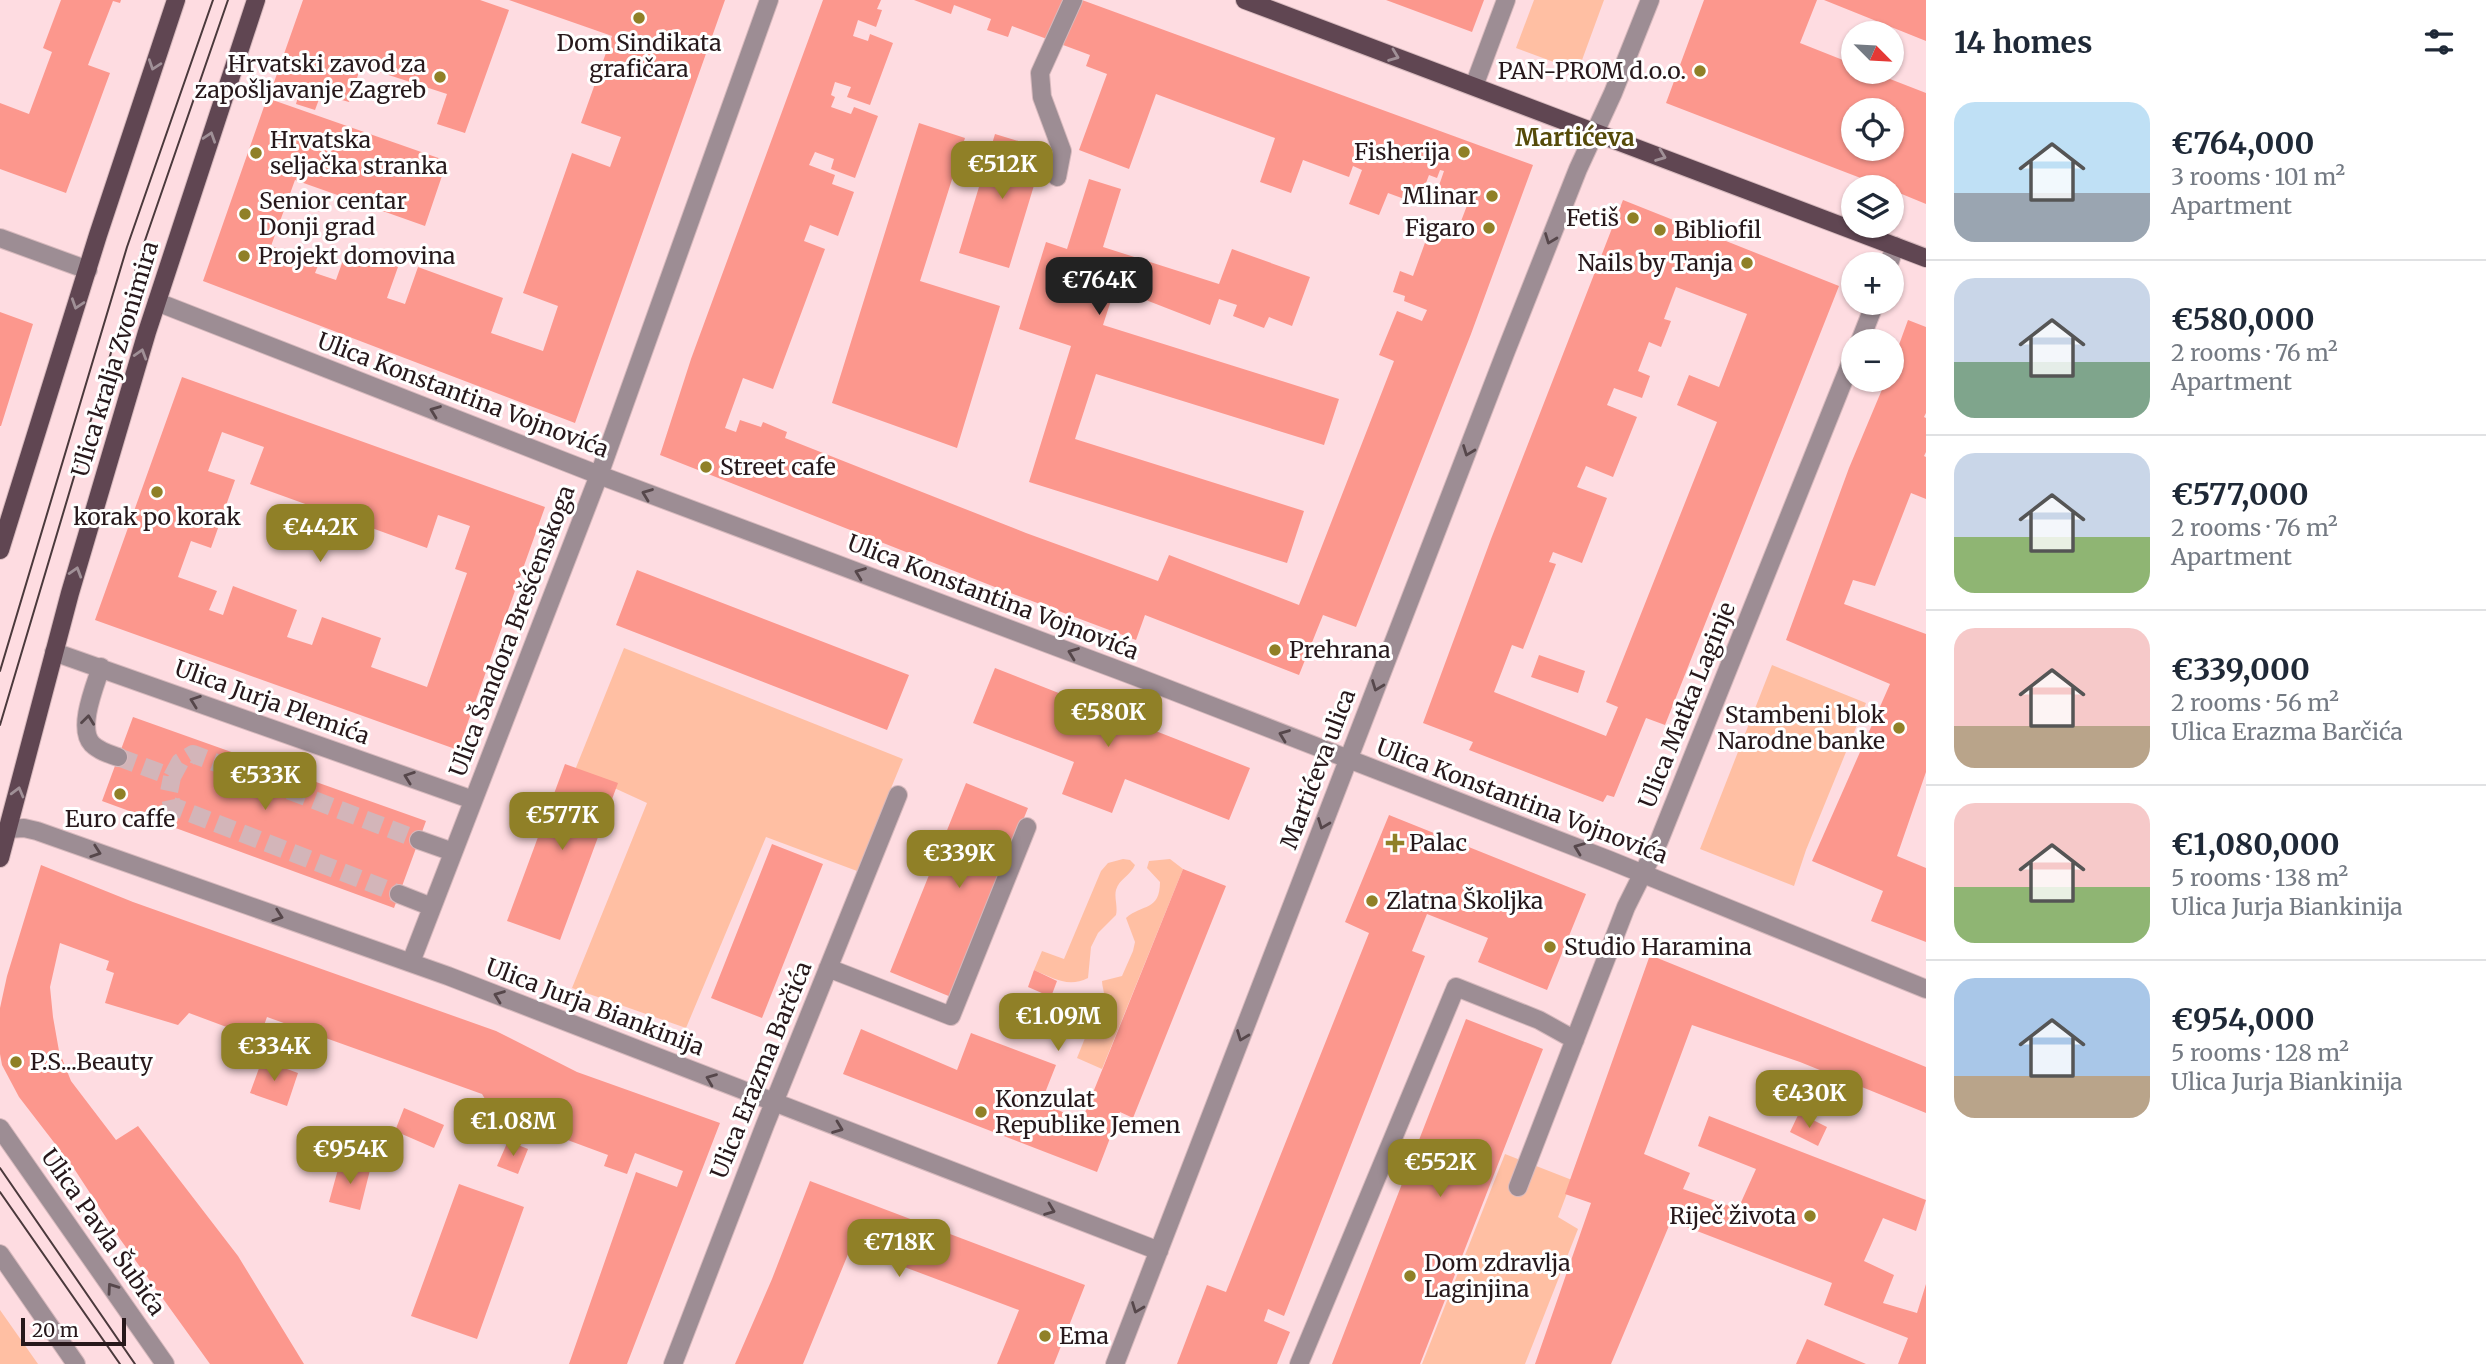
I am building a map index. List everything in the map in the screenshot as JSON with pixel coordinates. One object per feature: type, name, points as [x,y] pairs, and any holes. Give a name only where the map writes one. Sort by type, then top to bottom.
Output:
[{"type":"main road","points":[[0,550],[176,0]]},
{"type":"main road","name":"Ulica kralja Zvonimira","points":[[0,858],[74,580],[157,302],[256,0]]},
{"type":"main road","points":[[1245,0],[1926,258]]},
{"type":"street","name":"Ulica Šandora Brešćenskoga","points":[[411,962],[599,475],[769,0]]},
{"type":"street","points":[[1057,177],[1062,151],[1042,97],[1040,73],[1073,0]]},
{"type":"street","points":[[1474,86],[1506,0]]},
{"type":"street","name":"Martićeva ulica","points":[[1115,1364],[1578,169],[1597,132],[1650,0]]},
{"type":"street","points":[[0,238],[88,270]]},
{"type":"street","points":[[1893,252],[1895,246]]},
{"type":"street","name":"Ulica Konstantina Vojnovića","points":[[157,302],[599,475],[1137,677],[1642,874],[1926,989]]},
{"type":"street","name":"Ulica Matka Laginje","points":[[1518,1187],[1626,907],[1659,841],[1841,387]]},
{"type":"street","name":"Ulica Jurja Plemića","points":[[54,652],[473,800]]},
{"type":"street","points":[[101,667],[86,720],[86,732],[90,742],[118,757]]},
{"type":"street","name":"Ulica Erazma Barčića","points":[[673,1364],[898,795]]},
{"type":"street","points":[[828,968],[951,1016],[1027,827]]},
{"type":"street","name":"Ulica Jurja Biankinija","points":[[8,829],[37,831],[411,962],[1159,1251]]},
{"type":"street","points":[[419,840],[453,852]]},
{"type":"street","points":[[400,894],[432,907]]},
{"type":"street","points":[[1299,1364],[1456,987],[1539,1020],[1575,1040]]},
{"type":"street","name":"Ulica Pavla Šubića","points":[[0,1128],[165,1364]]},
{"type":"street","points":[[0,1254],[76,1364]]},
{"type":"shaded area","points":[[1534,0],[1604,0],[1578,71],[1516,48]]},
{"type":"shaded area","points":[[624,648],[903,759],[857,871],[766,837],[686,1028],[572,988],[647,803],[575,770]]},
{"type":"shaded area","points":[[1772,665],[1866,703],[1794,886],[1700,849]]},
{"type":"shaded area","points":[[1170,859],[1183,869],[1102,1069],[1077,1058],[1087,1033],[1047,1016],[1054,1001],[1065,1005],[1074,1019],[1090,1018],[1098,1013],[1104,999],[1102,981],[1122,976],[1133,951],[1135,942],[1126,918],[1149,906],[1157,898],[1160,882],[1147,868],[1149,861]]},
{"type":"shaded area","points":[[1130,860],[1135,865],[1116,890],[1116,915],[1098,933],[1091,947],[1088,978],[1067,982],[1034,970],[1042,951],[1064,959],[1101,871],[1108,863]]},
{"type":"shaded area","points":[[1505,1154],[1572,1180],[1558,1217],[1578,1229],[1525,1364],[1422,1364]]},
{"type":"shaded area","points":[[0,1310],[38,1364],[0,1364]]},
{"type":"building","points":[[61,0],[121,0],[120,3],[113,1],[88,65],[110,73],[66,193],[0,169],[0,103],[29,114],[52,52],[43,48]]},
{"type":"building","name":"Hrvatski zavod za zapošljavanje Zagreb","points":[[303,0],[480,0],[509,10],[465,133],[437,124],[447,94],[361,66],[349,102],[321,94],[315,110],[296,104],[298,97],[272,88]]},
{"type":"building","points":[[509,0],[725,0],[575,423],[203,281],[267,98],[447,161],[425,226],[295,180],[271,246],[319,263],[315,273],[336,280],[347,249],[398,267],[387,298],[405,304],[418,267],[503,298],[491,333],[543,351],[558,306],[523,293],[572,153],[610,167],[621,137],[581,123],[612,36]]},
{"type":"building","points":[[823,0],[881,0],[877,9],[882,10],[876,27],[858,20],[853,36],[868,41],[870,34],[893,43],[870,105],[847,97],[851,87],[835,82],[831,95],[835,97],[831,107],[851,114],[854,107],[878,116],[855,178],[831,169],[834,159],[815,152],[809,165],[835,175],[832,184],[854,192],[838,236],[810,225],[804,241],[825,249],[773,389],[743,378],[725,428],[736,432],[740,420],[761,427],[763,422],[787,432],[785,438],[1026,533],[1158,581],[1169,555],[1299,605],[1394,361],[1379,355],[1397,311],[1422,321],[1427,310],[1404,301],[1405,296],[1393,292],[1400,271],[1413,276],[1426,240],[1434,243],[1441,223],[1458,229],[1468,203],[1457,199],[1454,207],[1434,200],[1444,171],[1440,170],[1437,178],[1429,175],[1418,204],[1388,193],[1379,215],[1349,204],[1362,170],[1353,166],[1349,177],[1303,160],[1291,193],[1260,182],[1275,138],[1156,94],[1129,169],[1079,150],[1107,74],[1086,66],[1090,55],[1012,26],[1008,37],[987,30],[991,19],[954,5],[951,14],[914,0],[1082,0],[1533,165],[1471,334],[1356,627],[1323,615],[1299,675],[1145,615],[1136,640],[660,455],[691,359]]},
{"type":"building","points":[[1386,0],[1484,0],[1472,32]]},
{"type":"building","points":[[1704,0],[1817,0],[1800,43],[1841,59],[1841,84],[1903,84],[1926,93],[1926,204],[1904,195],[1904,175],[1853,175],[1666,103]]},
{"type":"building","points":[[1824,0],[1926,0],[1926,41],[1904,32],[1904,21],[1876,21]]},
{"type":"building","points":[[919,123],[965,138],[920,281],[1000,306],[957,448],[832,403]]},
{"type":"building","points":[[995,134],[1045,149],[1009,268],[959,253]]},
{"type":"building","points":[[1089,179],[1121,189],[1103,247],[1219,284],[1232,249],[1310,277],[1292,326],[1269,317],[1264,328],[1233,316],[1237,305],[1219,299],[1210,325],[1115,288],[1103,325],[1339,399],[1324,445],[1096,374],[1075,439],[1304,511],[1287,563],[1029,482],[1071,346],[1019,329],[1046,242],[1067,249]]},
{"type":"building","points":[[1623,200],[1839,286],[1665,725],[1646,718],[1614,797],[1607,795],[1603,802],[1469,750],[1473,742],[1423,723],[1491,539]],"holes":[[[1676,287],[1747,314],[1719,387],[1689,375],[1677,405],[1717,422],[1606,702],[1618,707],[1606,736],[1494,692],[1512,645],[1523,649],[1556,564],[1549,562],[1553,552],[1582,563],[1607,498],[1577,487],[1586,466],[1613,477],[1637,417],[1607,405],[1614,388],[1642,398],[1650,376],[1638,371],[1649,342],[1661,347],[1671,321],[1664,319]]]},
{"type":"building","points":[[0,312],[33,324],[1,426],[0,426]]},
{"type":"building","name":"Stambeni blok Narodne banke","points":[[1908,320],[1926,327],[1926,499],[1911,493],[1875,586],[1853,580],[1844,604],[1926,634],[1926,772],[1897,856],[1926,868],[1926,942],[1871,921],[1883,891],[1812,861],[1890,684],[1786,640],[1849,468],[1881,392],[1904,392],[1904,331]]},
{"type":"building","points":[[182,377],[545,507],[458,750],[95,620]],"holes":[[[222,432],[264,447],[250,484],[427,548],[438,515],[470,526],[455,569],[467,573],[427,687],[371,667],[381,638],[322,617],[312,645],[287,637],[297,610],[233,586],[223,615],[209,610],[217,591],[178,577],[191,541],[211,548],[235,480],[208,471]]]},
{"type":"building","points":[[637,570],[909,675],[887,730],[616,625]]},
{"type":"building","points":[[1539,655],[1585,671],[1578,693],[1531,677]]},
{"type":"building","points":[[995,668],[1250,768],[1229,820],[1125,779],[1112,813],[1062,794],[1074,762],[973,723]]},
{"type":"building","points":[[133,717],[426,821],[394,908],[102,801]]},
{"type":"building","points":[[565,764],[618,783],[560,940],[507,921]]},
{"type":"building","points":[[966,783],[1028,808],[951,997],[890,972]]},
{"type":"building","points":[[1389,815],[1586,894],[1547,990],[1478,962],[1488,938],[1427,914],[1412,951],[1425,956],[1284,1316],[1268,1309],[1264,1321],[1290,1332],[1277,1364],[1177,1364],[1207,1285],[1226,1292],[1369,933],[1345,922]]},
{"type":"building","points":[[772,844],[823,864],[762,1018],[711,998]]},
{"type":"building","points":[[41,865],[133,902],[496,1031],[577,1072],[720,1123],[627,1364],[569,1364],[636,1172],[677,1187],[683,1171],[635,1153],[627,1174],[604,1166],[608,1155],[554,1135],[551,1144],[502,1127],[482,1094],[267,1017],[259,1039],[189,1013],[178,1025],[105,1003],[114,973],[106,970],[109,961],[60,943],[50,987],[59,1051],[71,1081],[116,1140],[138,1126],[238,1256],[304,1364],[210,1364],[120,1239],[73,1167],[19,1097],[2,1065],[0,1008]]},
{"type":"building","points":[[1183,869],[1226,886],[1133,1118],[1120,1112],[1097,1172],[843,1074],[861,1029],[957,1070],[971,1033],[1056,1065],[1041,1103],[1082,1120]]},
{"type":"building","points":[[1650,955],[1926,1067],[1926,1113],[1800,1062],[1692,1025],[1644,1154],[1690,1173],[1683,1189],[1738,1209],[1756,1169],[1698,1146],[1709,1116],[1926,1200],[1916,1231],[1883,1218],[1864,1261],[1894,1275],[1883,1303],[1917,1313],[1926,1284],[1926,1364],[1898,1364],[1908,1338],[1824,1305],[1832,1283],[1671,1221],[1611,1364],[1535,1364],[1591,1203],[1565,1194]]},
{"type":"building","points":[[1034,970],[1057,981],[1051,997],[1028,987]]},
{"type":"building","name":"Dom zdravlja Laginjina","points":[[1466,1019],[1543,1049],[1420,1364],[1332,1364]]},
{"type":"building","points":[[262,1060],[298,1073],[287,1106],[250,1093]]},
{"type":"building","points":[[404,1108],[444,1125],[434,1148],[395,1131]]},
{"type":"building","points":[[1799,1113],[1827,1127],[1818,1146],[1790,1132]]},
{"type":"building","points":[[508,1141],[528,1149],[518,1174],[497,1166]]},
{"type":"building","points":[[340,1162],[370,1170],[360,1210],[329,1202]]},
{"type":"building","points":[[810,1181],[1085,1285],[1054,1364],[997,1364],[1019,1310],[851,1247],[803,1364],[735,1364]]},
{"type":"building","points":[[459,1184],[524,1207],[477,1339],[411,1316]]},
{"type":"building","points":[[1807,1339],[1866,1364],[1796,1364]]},
{"type":"tunnel","points":[[172,777],[180,762],[193,754],[419,840]]},
{"type":"tunnel","points":[[118,757],[172,777],[169,792],[172,806],[399,894]]},
{"type":"tram line","points":[[0,671],[127,247],[213,0]]},
{"type":"tram line","points":[[0,725],[141,252],[228,0]]},
{"type":"tram line","points":[[0,1168],[135,1364]]},
{"type":"tram line","points":[[0,1192],[120,1364]]},
{"type":"place","name":"Dom Sindikata grafičara","points":[[639,18]]},
{"type":"place","name":"PAN-PROM d.o.o.","points":[[1700,71]]},
{"type":"place","name":"Hrvatski zavod za zapošljavanje Zagreb","points":[[440,77]]},
{"type":"place","name":"Fisherija","points":[[1464,152]]},
{"type":"place","name":"Hrvatska seljačka stranka","points":[[256,153]]},
{"type":"place","name":"Mlinar","points":[[1492,196]]},
{"type":"place","name":"Senior centar Donji grad","points":[[245,214]]},
{"type":"place","name":"Fetiš","points":[[1633,218]]},
{"type":"place","name":"Figaro","points":[[1489,228]]},
{"type":"place","name":"Bibliofil","points":[[1660,230]]},
{"type":"place","name":"Projekt domovina","points":[[244,256]]},
{"type":"place","name":"Nails by Tanja","points":[[1747,263]]},
{"type":"place","name":"Street cafe","points":[[706,467]]},
{"type":"place","name":"korak po korak","points":[[157,492]]},
{"type":"place","name":"Prehrana","points":[[1275,650]]},
{"type":"place","name":"Stambeni blok Narodne banke","points":[[1899,728]]},
{"type":"place","name":"Euro caffe","points":[[120,794]]},
{"type":"place","name":"Palac","points":[[1395,843]]},
{"type":"place","name":"Zlatna Školjka","points":[[1372,901]]},
{"type":"place","name":"Studio Haramina","points":[[1550,947]]},
{"type":"place","name":"P.S...Beauty","points":[[16,1062]]},
{"type":"place","name":"Konzulat Republike Jemen","points":[[981,1112]]},
{"type":"place","name":"Riječ života","points":[[1810,1216]]},
{"type":"place","name":"Dom zdravlja Laginjina","points":[[1410,1276]]},
{"type":"place","name":"Ema","points":[[1045,1336]]},
{"type":"district","name":"Martićeva","points":[[1575,138]]}]
